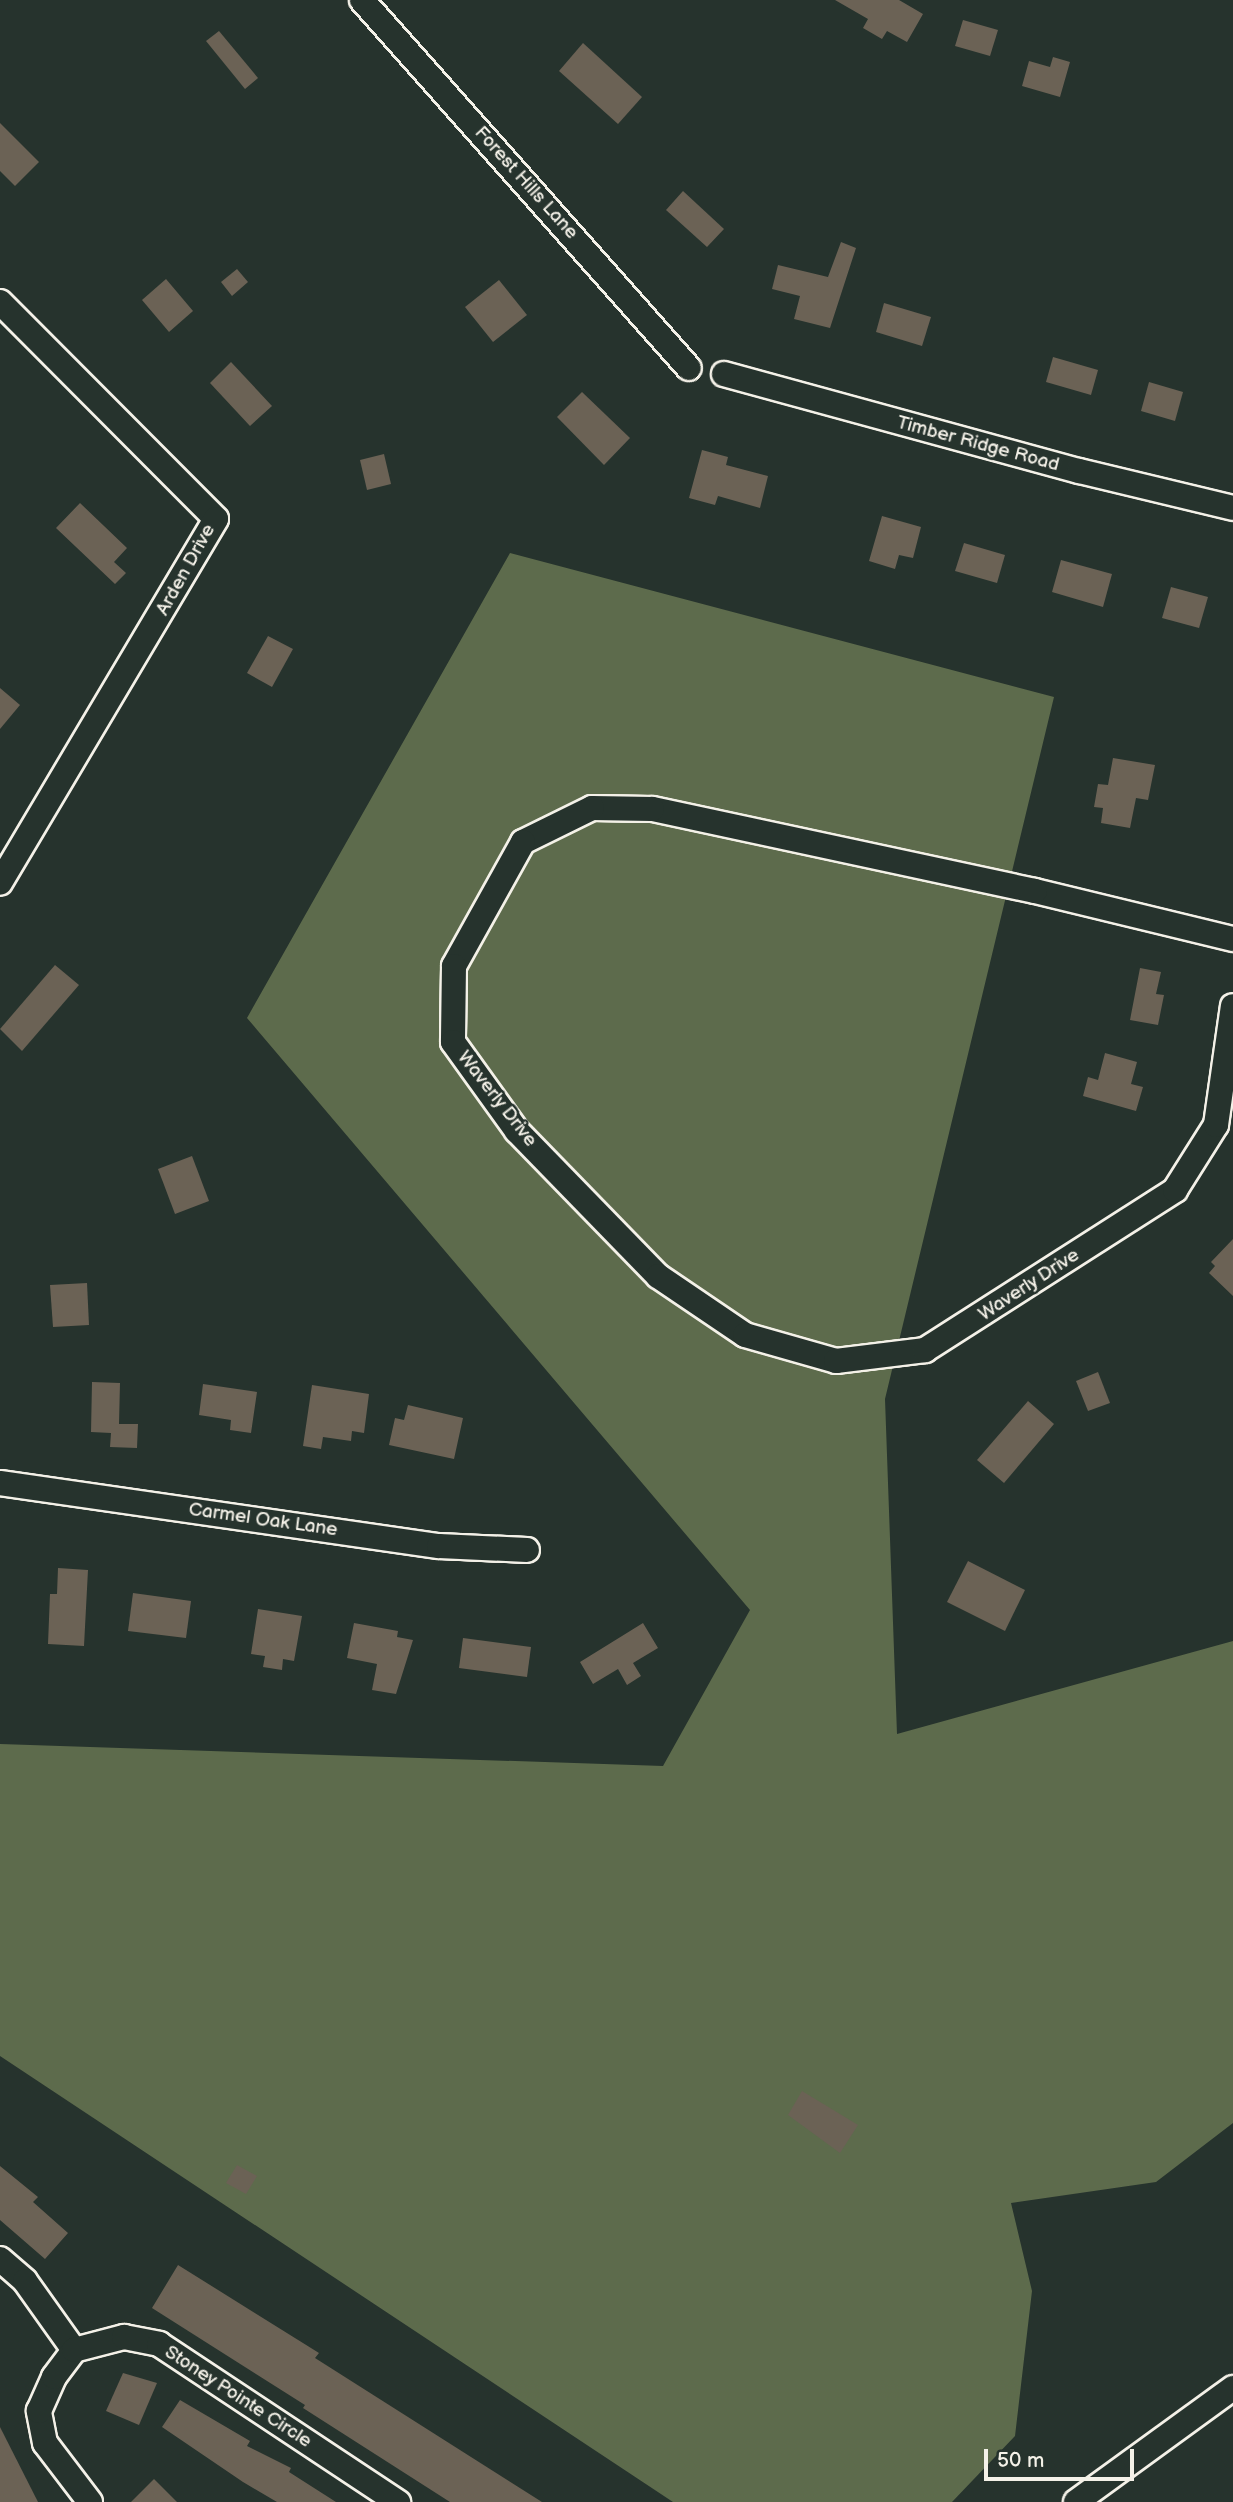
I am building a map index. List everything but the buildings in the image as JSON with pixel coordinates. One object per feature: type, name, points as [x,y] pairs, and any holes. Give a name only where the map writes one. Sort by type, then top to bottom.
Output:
[{"type":"street","name":"Forest Hills Lane","points":[[362,0],[689,368]]},
{"type":"street","name":"Arden Drive","points":[[0,302],[216,519],[0,883]]},
{"type":"street","name":"Timber Ridge Road","points":[[724,374],[1079,471],[1233,508]]},
{"type":"street","name":"Waverly Drive","points":[[1233,939],[1035,891],[652,809],[592,808],[523,842],[454,965],[453,1042],[517,1131],[658,1276],[745,1335],[836,1361],[925,1350],[1175,1190],[1216,1125],[1233,1006]]},
{"type":"street","name":"Carmel Oak Lane","points":[[0,1483],[439,1546],[527,1550]]},
{"type":"street","points":[[0,2259],[25,2281],[74,2350],[54,2377],[39,2411],[45,2443],[90,2502]]},
{"type":"street","name":"Stoney Pointe Circle","points":[[74,2350],[124,2337],[159,2344],[398,2502]]},
{"type":"street","points":[[1076,2502],[1233,2388]]},
{"type":"green space","points":[[510,553],[1054,697],[885,1399],[897,1734],[1233,1641],[1233,2123],[1156,2182],[1011,2203],[1032,2291],[1015,2436],[952,2502],[673,2502],[0,2056],[0,1744],[663,1766],[750,1610],[247,1018]]}]
